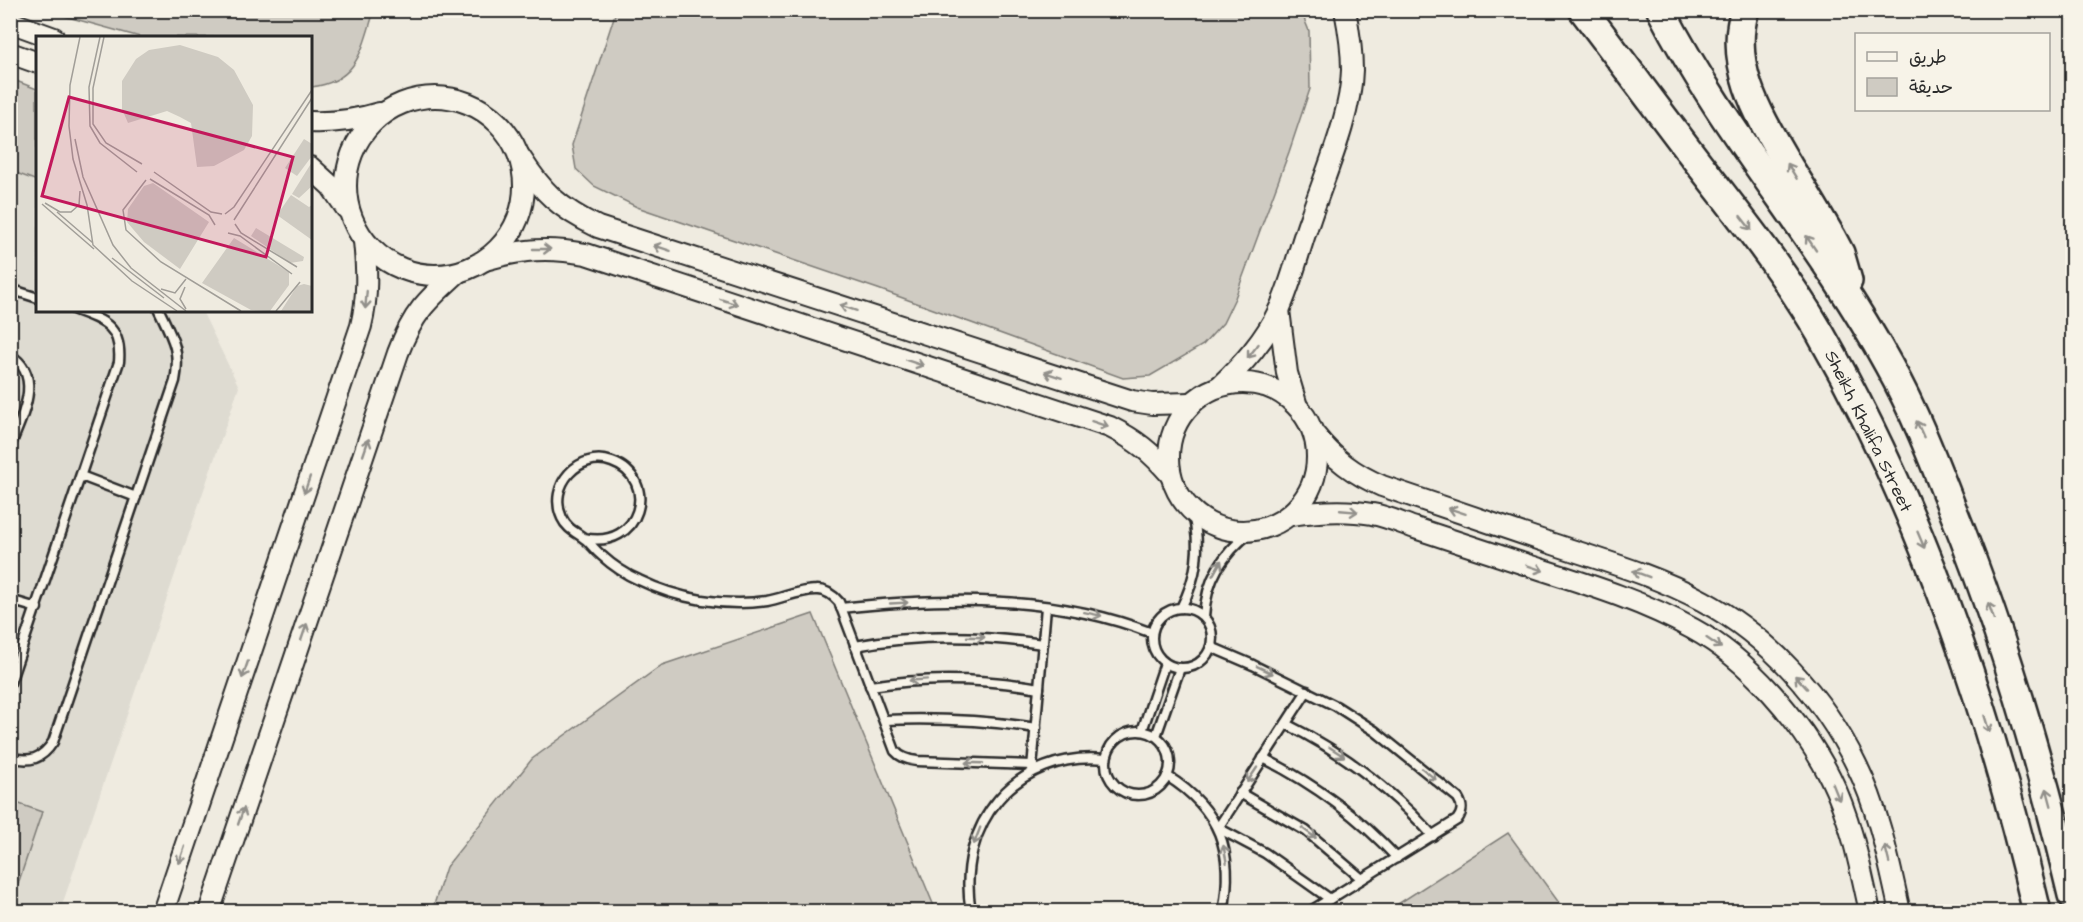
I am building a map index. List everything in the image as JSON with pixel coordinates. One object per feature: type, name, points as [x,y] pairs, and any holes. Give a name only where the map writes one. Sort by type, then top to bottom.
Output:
[{"type":"highway","name":"Sheikh Khalifa Street","points":[[1583,10],[1771,258],[1819,332],[1869,427],[1906,507],[1947,608],[1977,691],[2019,833],[2037,912]]},
{"type":"highway","points":[[1604,10],[1701,147],[1710,177]]},
{"type":"highway","points":[[1661,10],[1695,73],[1850,300],[1906,398],[1963,534],[2001,642],[2033,742],[2073,895]]},
{"type":"highway","points":[[1744,10],[1740,39],[1742,64],[1748,88],[1770,135],[1836,246],[1845,268],[1850,300]]},
{"type":"street","points":[[1220,386],[1243,364],[1263,338],[1279,310],[1348,103],[1352,71],[1351,39],[1346,10]]},
{"type":"street","points":[[10,22],[48,36]]},
{"type":"street","points":[[10,53],[36,62]]},
{"type":"street","points":[[312,122],[333,123],[355,120],[385,112],[406,101],[429,97],[452,98],[475,105],[494,118],[510,136],[534,179],[552,199],[574,215],[598,227],[1132,401],[1152,404],[1191,404]]},
{"type":"street","points":[[385,112],[364,130],[351,155],[345,182],[348,209],[354,226],[364,241],[382,259],[405,271],[431,276],[457,273]]},
{"type":"street","points":[[485,260],[503,245],[516,225],[523,203],[525,180],[520,157]]},
{"type":"street","points":[[312,169],[330,186],[348,209]]},
{"type":"street","points":[[163,912],[361,326],[367,292],[364,241]]},
{"type":"street","points":[[209,912],[402,342],[416,314],[429,298],[457,273],[485,260],[535,249],[586,254],[1110,427],[1131,437],[1152,453],[1170,474]]},
{"type":"street","points":[[1279,310],[1287,373],[1296,403]]},
{"type":"street","points":[[1247,383],[1273,388],[1296,403],[1308,418],[1315,435],[1318,457],[1315,479],[1306,499],[1291,515],[1272,526],[1251,532],[1230,531],[1209,524],[1193,514],[1178,494],[1170,474],[1168,455],[1179,418],[1205,393],[1220,386],[1247,383]]},
{"type":"street","points":[[1315,435],[1336,459],[1362,478],[1619,566],[1703,601],[1740,626],[1774,654],[1806,687],[1833,724],[1856,764],[1877,818],[1900,912]]},
{"type":"street","points":[[1291,515],[1320,510],[1374,514],[1608,592],[1693,629],[1726,651],[1785,708],[1830,777],[1847,818],[1870,912]]},
{"type":"lane","points":[[10,289],[36,297]]},
{"type":"lane","points":[[10,683],[119,362],[120,347],[111,327],[98,318],[81,312]]},
{"type":"lane","points":[[10,757],[22,760],[35,759],[46,753],[53,742],[176,381],[177,351],[160,312]]},
{"type":"lane","points":[[10,355],[21,363],[30,383],[29,394],[10,447]]},
{"type":"lane","points":[[584,538],[595,541],[615,537],[632,524],[637,514],[639,493],[635,483],[622,467],[613,462],[592,460],[581,464],[565,477],[560,486],[558,507],[567,526],[626,573],[672,594],[704,600],[742,603],[765,601],[815,590],[821,590],[833,596],[841,608],[895,751],[907,760],[1032,768],[1081,757],[1106,759]]},
{"type":"lane","points":[[81,476],[136,497]]},
{"type":"lane","points":[[1181,608],[1191,586],[1197,557],[1197,536],[1193,514]]},
{"type":"lane","points":[[1204,617],[1207,590],[1220,563],[1234,546],[1251,532]]},
{"type":"lane","points":[[10,600],[37,608]]},
{"type":"lane","points":[[841,608],[955,601],[1046,607],[1101,615],[1152,633]]},
{"type":"lane","points":[[971,912],[969,866],[972,850],[983,822],[1009,788],[1032,768],[1046,607]]},
{"type":"lane","points":[[1181,608],[1190,609],[1204,617],[1212,631],[1211,647],[1207,654],[1195,665],[1180,668],[1165,663],[1153,646],[1152,633],[1159,618],[1181,608]]},
{"type":"lane","points":[[855,646],[907,638],[949,636],[980,636],[1043,644]]},
{"type":"lane","points":[[1211,647],[1307,691],[1375,731],[1458,798],[1462,809],[1457,820],[1309,912]]},
{"type":"lane","points":[[1142,731],[1165,663]]},
{"type":"lane","points":[[1156,736],[1180,668]]},
{"type":"lane","points":[[870,686],[898,681],[955,679],[1011,683],[1039,688]]},
{"type":"lane","points":[[1218,828],[1307,691]]},
{"type":"lane","points":[[884,720],[965,720],[1036,728]]},
{"type":"lane","points":[[1286,724],[1326,745],[1355,764],[1396,797],[1433,836]]},
{"type":"lane","points":[[1134,731],[1156,736],[1162,741],[1169,754],[1170,769],[1167,777],[1157,789],[1142,795],[1125,792],[1118,788],[1108,775],[1106,759],[1112,743],[1118,737],[1134,731]]},
{"type":"lane","points":[[1263,758],[1289,771],[1336,801],[1371,831],[1397,858]]},
{"type":"lane","points":[[1167,777],[1197,798],[1218,828],[1227,855],[1228,869],[1223,912]]},
{"type":"lane","points":[[1240,793],[1306,831],[1362,879]]},
{"type":"lane","points":[[1218,828],[1265,853],[1330,899]]},
{"type":"shaded area","points":[[11,171],[36,181],[36,312],[202,312],[239,387],[60,911],[11,912]]},
{"type":"green space","points":[[46,11],[374,11],[361,50],[348,71],[327,84],[312,87],[312,36],[136,36]]},
{"type":"green space","points":[[616,11],[1301,11],[1309,31],[1310,89],[1235,298],[1223,323],[1203,345],[1150,376],[1123,378],[878,289],[637,207],[594,186],[576,169],[572,145]]},
{"type":"green space","points":[[11,79],[36,89],[36,181],[11,171]]},
{"type":"green space","points":[[813,614],[936,911],[432,911],[446,867],[532,759],[662,665]]},
{"type":"green space","points":[[10,801],[42,812],[11,905]]},
{"type":"green space","points":[[1508,833],[1565,911],[1387,911]]}]
